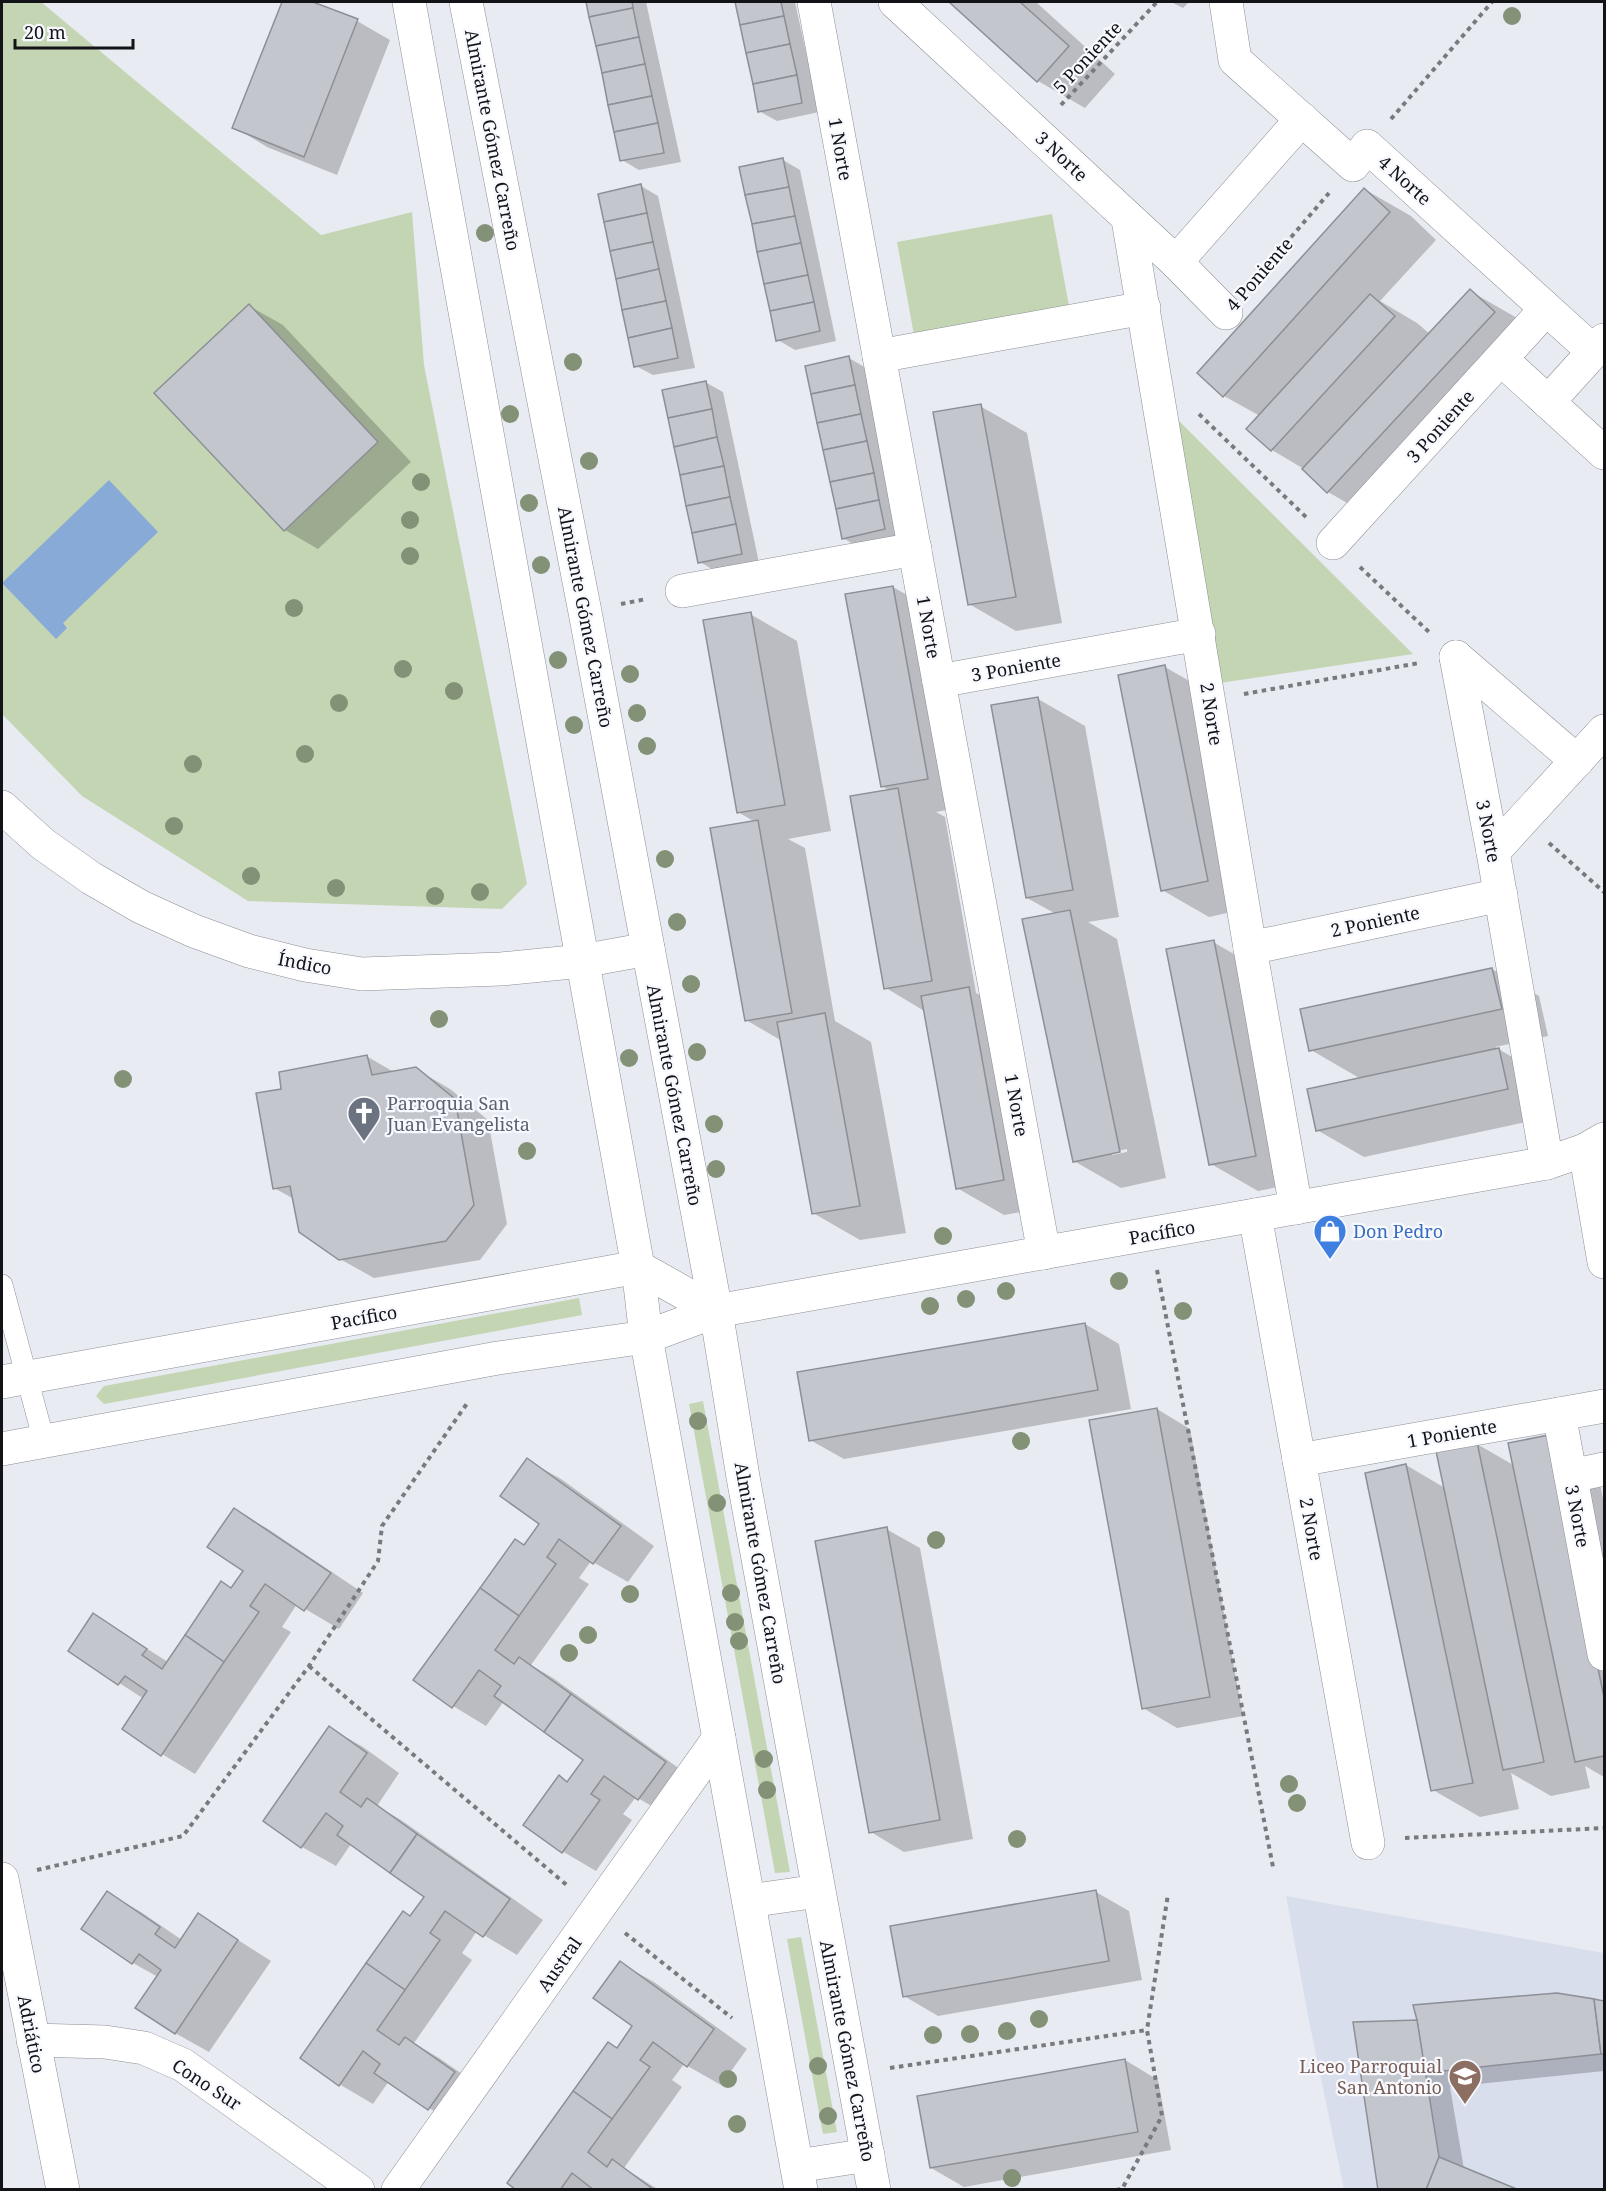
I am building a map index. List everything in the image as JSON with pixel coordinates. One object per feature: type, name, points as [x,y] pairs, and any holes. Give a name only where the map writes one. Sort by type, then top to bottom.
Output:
[{"type":"street","points":[[409,2],[638,1267],[646,1337],[799,2178],[868,2155]]},
{"type":"street","name":"Almirante Gómez Carreño","points":[[466,2],[585,612],[716,1311],[743,1477],[874,2190]]},
{"type":"street","name":"1 Norte","points":[[814,2],[1044,1253]]},
{"type":"street","name":"3 Norte","points":[[895,2],[1176,262],[1226,313]]},
{"type":"street","name":"4 Norte","points":[[1226,2],[1235,60],[1302,119],[1360,156],[1546,309],[1599,346]]},
{"type":"street","points":[[1176,262],[1302,119]]},
{"type":"street","name":"2 Norte","points":[[1128,219],[1250,948],[1296,1208]]},
{"type":"street","points":[[879,356],[1144,308]]},
{"type":"street","name":"3 Poniente","points":[[1334,543],[1546,309]]},
{"type":"street","points":[[1548,402],[1599,346]]},
{"type":"street","points":[[1501,359],[1605,453]]},
{"type":"street","points":[[682,591],[915,549]]},
{"type":"street","name":"3 Poniente","points":[[939,681],[1198,634]]},
{"type":"street","points":[[1456,657],[1577,761]]},
{"type":"street","name":"3 Norte","points":[[1456,657],[1501,895],[1547,1163]]},
{"type":"street","points":[[1493,852],[1605,731]]},
{"type":"street","name":"Índico","points":[[2,807],[53,851],[91,878],[141,907],[194,931],[249,951],[305,965],[362,974],[501,969],[582,961],[648,949]]},
{"type":"street","name":"2 Poniente","points":[[1250,948],[1501,895]]},
{"type":"street","points":[[1595,1144],[1605,1262]]},
{"type":"street","name":"Pacífico","points":[[2,1449],[498,1358],[646,1337],[716,1311],[1547,1163],[1595,1144]]},
{"type":"street","name":"2 Norte","points":[[1255,1215],[1368,1843]]},
{"type":"street","points":[[638,1267],[716,1311]]},
{"type":"street","name":"Pacífico","points":[[14,1380],[638,1267]]},
{"type":"street","name":"1 Poniente","points":[[1299,1460],[1605,1406]]},
{"type":"street","name":"3 Norte","points":[[1559,1414],[1605,1654]]},
{"type":"street","points":[[1571,1476],[1605,1469]]},
{"type":"street","name":"Austral","points":[[398,2190],[719,1738]]},
{"type":"street","name":"Adriático","points":[[2,1879],[63,2190]]},
{"type":"street","points":[[749,1901],[818,1891]]},
{"type":"street","name":"Cono Sur","points":[[33,2040],[105,2042],[144,2048],[183,2065],[358,2190]]},
{"type":"lane","points":[[2,1285],[14,1380],[45,1441]]},
{"type":"path","name":"5 Poniente","points":[[1036,132],[1157,2]]},
{"type":"path","name":"4 Poniente","points":[[1226,313],[1492,2]]},
{"type":"path","points":[[585,612],[682,591]]},
{"type":"path","points":[[1210,700],[1456,657]]},
{"type":"path","points":[[1522,820],[1605,892]]},
{"type":"path","points":[[1150,1234],[1273,1868]]},
{"type":"path","points":[[35,1870],[183,1836],[309,1666],[378,1562],[382,1526],[498,1358]]},
{"type":"path","points":[[309,1666],[597,1911],[776,2053]]},
{"type":"path","points":[[1368,1843],[1423,1835],[1605,1828]]},
{"type":"path","points":[[1116,2190],[1122,2189],[1162,2116],[1147,2030],[1168,1894]]},
{"type":"path","points":[[852,2074],[1147,2030]]},
{"type":"shaded area","name":"Liceo Parroquial San Antonio","points":[[1286,1896],[1604,1953],[1604,2189],[1344,2189]]},
{"type":"green space","points":[[2,2],[41,2],[321,235],[412,212],[424,365],[527,884],[502,909],[248,901],[82,796],[2,714]]},
{"type":"green space","points":[[1052,214],[1069,306],[914,335],[897,242]]},
{"type":"green space","points":[[1168,410],[1413,654],[1220,683]]},
{"type":"green space","points":[[579,1298],[582,1315],[104,1404],[96,1396],[104,1386]]},
{"type":"green space","points":[[703,1401],[790,1872],[775,1873],[689,1404]]},
{"type":"green space","points":[[801,1937],[837,2132],[823,2134],[787,1939]]},
{"type":"water","points":[[109,480],[158,532],[63,623],[67,628],[56,639],[2,583]]},
{"type":"building","points":[[282,2],[313,2],[358,19],[304,157],[232,128]]},
{"type":"building","points":[[586,2],[632,2],[633,8],[589,17]]},
{"type":"building","points":[[735,2],[781,2],[784,16],[740,25]]},
{"type":"building","points":[[949,2],[1020,2],[1069,46],[1037,82]]},
{"type":"building","points":[[633,8],[639,37],[596,46],[589,17]]},
{"type":"building","points":[[784,16],[790,44],[746,53],[740,25]]},
{"type":"building","points":[[639,37],[645,64],[602,73],[596,46]]},
{"type":"building","points":[[790,44],[797,75],[753,84],[746,53]]},
{"type":"building","points":[[645,64],[652,96],[608,105],[602,73]]},
{"type":"building","points":[[797,75],[802,103],[758,112],[753,84]]},
{"type":"building","points":[[652,96],[658,123],[614,132],[608,105]]},
{"type":"building","points":[[658,123],[664,153],[620,161],[614,132]]},
{"type":"building","points":[[783,158],[789,187],[745,195],[739,167]]},
{"type":"building","points":[[641,184],[647,213],[604,222],[598,194]]},
{"type":"building","points":[[789,187],[795,216],[752,224],[745,195]]},
{"type":"building","points":[[1364,188],[1390,212],[1223,397],[1197,373]]},
{"type":"building","points":[[647,213],[653,242],[610,251],[604,222]]},
{"type":"building","points":[[795,216],[801,243],[757,252],[752,224]]},
{"type":"building","points":[[653,242],[659,269],[616,279],[610,251]]},
{"type":"building","points":[[801,243],[808,275],[764,284],[757,252]]},
{"type":"building","points":[[659,269],[666,301],[622,310],[616,279]]},
{"type":"building","points":[[808,275],[814,302],[770,311],[764,284]]},
{"type":"building","points":[[1470,289],[1495,312],[1327,493],[1302,469]]},
{"type":"building","points":[[1370,294],[1395,316],[1271,451],[1246,429]]},
{"type":"building","points":[[666,301],[672,328],[628,338],[622,310]]},
{"type":"building","points":[[814,302],[820,331],[776,341],[770,311]]},
{"type":"building","points":[[249,304],[378,442],[284,531],[154,393]]},
{"type":"building","points":[[672,328],[678,358],[634,367],[628,338]]},
{"type":"building","points":[[849,356],[855,385],[811,394],[805,366]]},
{"type":"building","points":[[706,381],[712,409],[668,418],[662,390]]},
{"type":"building","points":[[855,385],[861,414],[817,423],[811,394]]},
{"type":"building","points":[[981,404],[1016,597],[968,605],[933,412]]},
{"type":"building","points":[[712,409],[717,437],[674,447],[668,418]]},
{"type":"building","points":[[861,414],[867,441],[823,450],[817,423]]},
{"type":"building","points":[[717,437],[724,466],[680,475],[674,447]]},
{"type":"building","points":[[867,441],[874,473],[830,482],[823,450]]},
{"type":"building","points":[[724,466],[730,497],[686,506],[680,475]]},
{"type":"building","points":[[874,473],[879,500],[836,509],[830,482]]},
{"type":"building","points":[[730,497],[736,524],[692,533],[686,506]]},
{"type":"building","points":[[879,500],[885,529],[842,539],[836,509]]},
{"type":"building","points":[[736,524],[742,554],[698,563],[692,533]]},
{"type":"building","points":[[893,586],[928,779],[881,787],[845,594]]},
{"type":"building","points":[[751,612],[785,805],[737,813],[703,620]]},
{"type":"building","points":[[1165,665],[1208,881],[1161,891],[1118,675]]},
{"type":"building","points":[[1038,697],[1073,890],[1026,898],[991,705]]},
{"type":"building","points":[[898,788],[932,981],[884,989],[850,796]]},
{"type":"building","points":[[758,820],[792,1013],[745,1021],[710,828]]},
{"type":"building","points":[[1070,910],[1120,1152],[1073,1162],[1022,919]]},
{"type":"building","points":[[1214,940],[1256,1156],[1209,1165],[1166,949]]},
{"type":"building","points":[[1492,968],[1502,1009],[1309,1051],[1300,1009]]},
{"type":"building","points":[[969,987],[1004,1180],[956,1189],[921,996]]},
{"type":"building","points":[[825,1013],[860,1206],[812,1214],[777,1022]]},
{"type":"building","points":[[1499,1048],[1508,1089],[1316,1131],[1307,1089]]},
{"type":"building","name":"Parroquia San Juan Evangelista","points":[[367,1055],[372,1075],[416,1067],[455,1099],[474,1205],[446,1241],[339,1260],[299,1232],[290,1186],[273,1189],[256,1093],[281,1089],[279,1072]]},
{"type":"building","points":[[1085,1323],[1098,1390],[809,1441],[797,1372]]},
{"type":"building","points":[[1157,1408],[1210,1697],[1142,1709],[1089,1420]]},
{"type":"building","points":[[1549,1435],[1604,1697],[1604,1756],[1575,1762],[1508,1443]]},
{"type":"building","points":[[1477,1442],[1544,1762],[1503,1770],[1436,1451]]},
{"type":"building","points":[[527,1458],[621,1526],[593,1564],[559,1539],[547,1557],[556,1564],[519,1616],[480,1588],[515,1539],[524,1545],[539,1524],[500,1496]]},
{"type":"building","points":[[1406,1464],[1473,1783],[1431,1791],[1365,1473]]},
{"type":"building","points":[[234,1508],[331,1573],[304,1611],[265,1584],[250,1606],[259,1612],[224,1662],[185,1635],[221,1581],[231,1588],[243,1571],[207,1547]]},
{"type":"building","points":[[887,1527],[940,1820],[869,1833],[815,1541]]},
{"type":"building","points":[[480,1588],[519,1616],[495,1650],[514,1664],[519,1657],[571,1694],[544,1732],[494,1696],[501,1686],[479,1670],[452,1708],[413,1680]]},
{"type":"building","points":[[93,1613],[147,1649],[142,1655],[162,1669],[185,1635],[224,1662],[161,1756],[122,1729],[147,1691],[125,1676],[118,1685],[68,1651]]},
{"type":"building","points":[[571,1694],[666,1762],[638,1800],[604,1776],[591,1794],[600,1800],[562,1853],[523,1825],[559,1775],[567,1782],[583,1760],[544,1732]]},
{"type":"building","points":[[329,1726],[367,1753],[340,1792],[361,1807],[367,1798],[417,1834],[390,1873],[337,1835],[343,1826],[326,1813],[301,1848],[263,1821]]},
{"type":"building","points":[[417,1834],[510,1899],[483,1937],[445,1911],[430,1933],[440,1940],[405,1990],[366,1963],[403,1911],[410,1916],[424,1897],[390,1873]]},
{"type":"building","points":[[1096,1890],[1109,1961],[903,1997],[890,1926]]},
{"type":"building","points":[[107,1891],[160,1927],[155,1934],[175,1948],[198,1913],[238,1940],[175,2034],[135,2008],[161,1970],[139,1954],[132,1964],[81,1929]]},
{"type":"building","points":[[620,1961],[714,2029],[687,2067],[653,2042],[640,2060],[650,2067],[612,2119],[573,2091],[608,2042],[617,2048],[632,2026],[593,1998]]},
{"type":"building","points":[[366,1963],[405,1990],[377,2030],[399,2045],[405,2037],[455,2072],[428,2110],[374,2073],[380,2064],[363,2051],[339,2086],[300,2058]]},
{"type":"building","points":[[1557,1993],[1594,1999],[1601,2054],[1425,2073],[1413,2005]]},
{"type":"building","points":[[1594,1999],[1604,2001],[1604,2054],[1601,2054]]},
{"type":"building","points":[[1417,2020],[1439,2157],[1426,2190],[1378,2190],[1353,2022]]},
{"type":"building","points":[[1125,2059],[1138,2132],[930,2168],[917,2096]]},
{"type":"building","points":[[573,2091],[612,2119],[588,2152],[607,2167],[612,2159],[654,2190],[594,2190],[572,2173],[560,2190],[516,2190],[507,2183]]},
{"type":"building","points":[[1439,2157],[1519,2190],[1426,2190]]},
{"type":"place","name":"Parroquia San Juan Evangelista","points":[[364,1142]]},
{"type":"place","name":"Don Pedro","points":[[1330,1260]]},
{"type":"place","name":"Liceo Parroquial San Antonio","points":[[1465,2105]]}]
